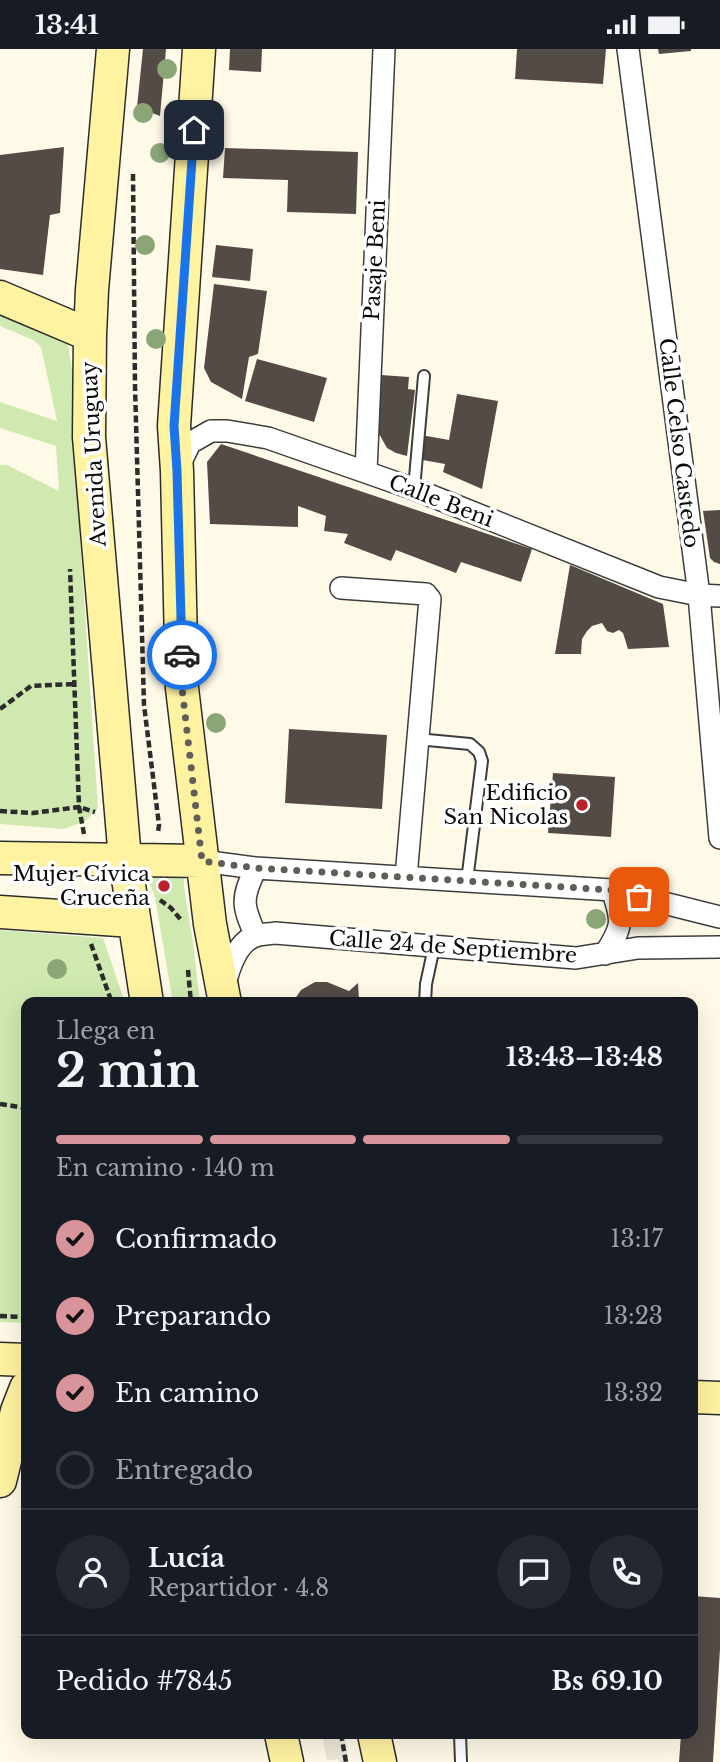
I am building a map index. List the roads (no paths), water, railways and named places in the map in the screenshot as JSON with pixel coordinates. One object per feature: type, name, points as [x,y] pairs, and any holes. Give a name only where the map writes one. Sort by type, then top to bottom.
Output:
[{"type":"main road","name":"Avenida Uruguay","points":[[113,49],[92,289],[89,437],[140,859],[133,921],[146,997]]},
{"type":"main road","points":[[199,49],[174,426],[182,688],[212,937],[224,997]]},
{"type":"main road","points":[[0,297],[90,335]]},
{"type":"main road","points":[[0,857],[202,861]]},
{"type":"main road","points":[[0,912],[133,921]]},
{"type":"main road","points":[[0,1359],[21,1360]]},
{"type":"main road","points":[[698,1397],[720,1398]]},
{"type":"main road","points":[[0,1481],[14,1400]]},
{"type":"main road","points":[[282,1739],[287,1762]]},
{"type":"main road","points":[[375,1739],[380,1762]]},
{"type":"street","name":"Pasaje Beni","points":[[366,472],[384,49]]},
{"type":"street","name":"Calle Celso Castedo","points":[[628,49],[710,596],[720,838]]},
{"type":"street","name":"Calle Beni","points":[[177,471],[190,443],[211,431],[268,437],[414,489],[659,587],[710,596]]},
{"type":"street","points":[[341,588],[426,594],[430,599],[406,877]]},
{"type":"street","points":[[202,861],[256,868],[612,890],[720,917]]},
{"type":"street","points":[[224,997],[228,968],[241,947],[256,936],[244,907],[245,892],[256,868]]},
{"type":"street","points":[[605,954],[621,923],[612,890]]},
{"type":"street","name":"Calle 24 de Septiembre","points":[[256,936],[275,933],[576,958],[638,949],[720,947]]},
{"type":"lane","points":[[414,489],[424,376]]},
{"type":"lane","points":[[417,740],[470,744],[482,761],[467,881]]},
{"type":"lane","points":[[425,997],[434,947]]},
{"type":"lane","points":[[460,1739],[461,1762]]},
{"type":"place","name":"Edificio San Nicolas","points":[[582,805]]},
{"type":"place","name":"Mujer Cívica Cruceña","points":[[164,886]]}]
